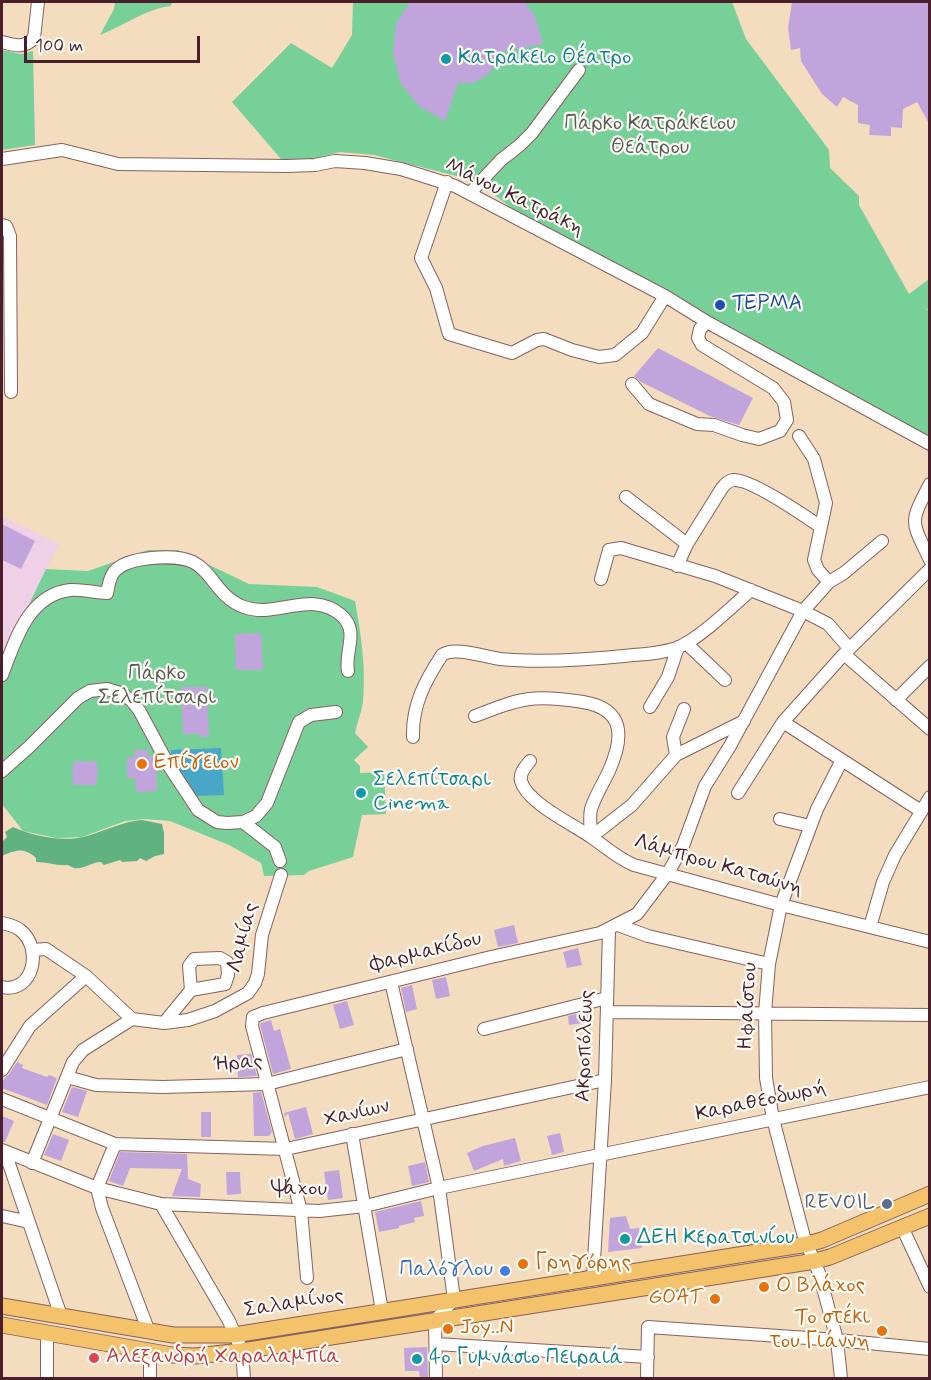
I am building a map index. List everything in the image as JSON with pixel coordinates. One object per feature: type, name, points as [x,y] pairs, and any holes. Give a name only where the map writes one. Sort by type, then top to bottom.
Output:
[{"type":"main road","name":"Σαλαμίνος","points":[[2,1306],[173,1335],[234,1335],[808,1244],[930,1194]]},
{"type":"main road","name":"Σαλαμίνος","points":[[2,1325],[150,1352],[195,1356],[242,1351],[815,1261],[930,1216]]},
{"type":"street","points":[[2,42],[19,46],[26,45],[34,38],[38,2]]},
{"type":"street","points":[[470,193],[501,160],[532,133],[579,70]]},
{"type":"street","name":"Μάνου Κατράκη","points":[[2,159],[62,150],[118,164],[287,166],[315,165],[335,161],[401,169],[447,183],[665,296],[707,322],[930,444]]},
{"type":"street","points":[[447,183],[421,258],[436,288],[449,334],[512,353],[537,340],[544,339],[590,355],[599,357],[615,355],[642,333],[665,296]]},
{"type":"street","points":[[2,225],[6,226],[10,236],[11,392]]},
{"type":"street","points":[[633,384],[650,404],[697,424],[714,425],[759,439],[780,431],[787,420],[784,402],[773,388],[702,345],[698,338],[700,329],[707,322]]},
{"type":"street","points":[[799,436],[814,459],[824,492],[826,512],[814,560],[818,570],[830,582]]},
{"type":"street","points":[[677,566],[687,544],[722,488],[727,482],[733,480],[753,485],[821,527]]},
{"type":"street","points":[[930,484],[914,513],[914,529],[930,560]]},
{"type":"street","points":[[626,497],[687,544]]},
{"type":"street","points":[[614,928],[637,914],[668,873],[683,846],[705,786],[744,722],[803,610],[830,582],[882,541]]},
{"type":"street","points":[[601,579],[606,553],[612,548],[621,548],[715,576],[803,610],[828,624],[846,651],[896,700],[930,729]]},
{"type":"street","points":[[2,675],[16,640],[37,605],[53,594],[71,590],[107,593],[115,570],[128,562],[146,558],[168,558],[193,562],[227,598],[243,607],[260,611],[282,609],[303,603],[324,605],[341,615],[350,627],[348,671]]},
{"type":"street","points":[[738,793],[783,722],[846,651],[930,569]]},
{"type":"street","points":[[413,737],[414,712],[422,689],[439,659],[446,652],[503,659],[535,660],[603,658],[653,653],[682,645],[751,590]]},
{"type":"street","points":[[682,645],[725,680]]},
{"type":"street","points":[[650,707],[668,677],[682,645]]},
{"type":"street","points":[[896,700],[930,666]]},
{"type":"street","points":[[2,771],[78,698],[90,691],[107,689],[131,700],[139,710],[169,766],[198,810],[217,822],[243,822],[255,816],[267,803],[299,722],[311,715],[336,712]]},
{"type":"street","points":[[475,716],[517,700],[540,697],[587,703],[609,711],[614,716],[617,725],[616,747],[609,770],[592,808],[591,837]]},
{"type":"street","points":[[676,755],[673,737],[684,709]]},
{"type":"street","points":[[591,837],[632,805],[676,755],[744,722]]},
{"type":"street","points":[[783,722],[921,812]]},
{"type":"street","name":"Ηφαίστου","points":[[841,1378],[837,1340],[773,1119],[766,1078],[765,1013],[769,964],[781,905],[816,810],[842,760]]},
{"type":"street","name":"Λάμπρου Κατσώνη","points":[[530,761],[520,780],[525,789],[549,811],[591,837],[622,860],[781,905],[930,942]]},
{"type":"street","points":[[870,927],[895,855],[930,796]]},
{"type":"street","points":[[780,819],[810,826]]},
{"type":"street","points":[[243,822],[275,847],[280,861]]},
{"type":"street","name":"Λαμίας","points":[[132,1019],[164,1023],[188,1020],[215,1011],[248,993],[258,974],[262,935],[281,875]]},
{"type":"street","points":[[2,923],[20,930],[33,950],[32,967],[25,981],[12,988],[2,987]]},
{"type":"street","points":[[614,928],[769,964]]},
{"type":"street","name":"Φαρμακίδου","points":[[267,1084],[252,1026],[253,1017],[263,1012],[614,928]]},
{"type":"street","name":"Ακροπόλεως","points":[[593,1277],[605,1080],[607,999],[614,928]]},
{"type":"street","points":[[32,1162],[73,1062],[83,1050],[132,1019],[86,976],[46,949],[33,950]]},
{"type":"street","points":[[2,1070],[30,1026],[86,976]]},
{"type":"street","points":[[391,982],[439,1188],[454,1299],[435,1321],[436,1378]]},
{"type":"street","points":[[164,1023],[192,990]]},
{"type":"street","points":[[484,1029],[607,999]]},
{"type":"street","points":[[607,1012],[930,1015]]},
{"type":"street","name":"Ήρας","points":[[67,1077],[96,1085],[163,1087],[267,1084],[407,1048]]},
{"type":"street","name":"Χανίων","points":[[114,1144],[286,1149],[605,1080]]},
{"type":"street","points":[[267,1084],[301,1211],[308,1278]]},
{"type":"street","name":"Καραθεοδωρή","points":[[600,1156],[930,1088]]},
{"type":"street","points":[[2,1099],[114,1144],[97,1188],[102,1208],[149,1332]]},
{"type":"street","points":[[352,1134],[382,1311]]},
{"type":"street","points":[[3,1151],[61,1316]]},
{"type":"street","name":"Ψάχου","points":[[3,1151],[97,1188],[161,1204],[301,1211],[365,1206],[439,1188],[600,1156]]},
{"type":"street","points":[[161,1204],[220,1306],[242,1351],[244,1378]]},
{"type":"street","points":[[2,1216],[29,1222]]},
{"type":"street","points":[[902,1227],[930,1287]]},
{"type":"street","points":[[647,1378],[648,1327],[930,1349]]},
{"type":"street","points":[[47,1334],[47,1378]]},
{"type":"street","points":[[436,1344],[648,1357]]},
{"type":"street","points":[[150,1352],[150,1378]]},
{"type":"shaded area","points":[[2,516],[59,544],[2,661]]},
{"type":"green space","points":[[115,2],[173,2],[170,6],[143,14],[100,35],[114,9]]},
{"type":"green space","name":"Πάρκο Κατράκειου Θεάτρου","points":[[353,2],[732,2],[746,39],[829,150],[830,168],[859,196],[859,205],[909,294],[929,279],[929,310],[925,308],[930,312],[929,444],[550,237],[476,181],[374,155],[340,152],[287,166],[232,102],[291,43],[332,68],[352,35]]},
{"type":"green space","points":[[2,50],[21,54],[33,51],[35,145],[2,150]]},
{"type":"green space","name":"Πάρκο Σελεπίτσαρι","points":[[148,550],[178,550],[249,584],[317,587],[355,601],[361,638],[364,688],[355,733],[368,747],[354,760],[360,766],[360,773],[384,772],[386,814],[362,815],[353,857],[309,871],[304,875],[264,876],[261,863],[229,845],[170,821],[145,819],[125,821],[82,837],[56,838],[23,831],[2,804],[2,661],[46,569],[88,571]]},
{"type":"green space","points":[[142,820],[162,824],[164,833],[164,854],[146,861],[140,858],[137,861],[122,862],[120,860],[104,865],[97,862],[77,868],[36,862],[36,858],[24,851],[2,856],[2,842],[7,837],[5,832],[13,827],[29,833],[66,839],[83,837]]},
{"type":"water","points":[[221,748],[224,795],[194,796],[171,759],[171,750]]},
{"type":"building","name":"Κατράκειο Θέατρο","points":[[410,2],[524,2],[535,16],[543,44],[500,52],[496,65],[486,76],[473,83],[458,83],[445,121],[419,106],[401,84],[393,53],[396,24]]},
{"type":"building","points":[[792,2],[930,2],[930,125],[917,102],[903,109],[902,128],[891,127],[891,136],[869,135],[870,125],[858,123],[858,105],[843,97],[837,107],[822,94],[801,61],[800,48],[791,50],[788,28]]},
{"type":"building","points":[[658,348],[753,398],[739,425],[710,416],[641,382],[634,376]]},
{"type":"building","points":[[2,524],[35,541],[21,569],[2,560]]},
{"type":"building","points":[[261,633],[263,670],[236,670],[235,634]]},
{"type":"building","points":[[181,687],[207,687],[209,737],[200,737],[200,734],[183,734]]},
{"type":"building","name":"Επίγειον","points":[[134,750],[148,750],[148,756],[154,756],[157,791],[136,792],[135,778],[127,778],[127,757],[135,757]]},
{"type":"building","points":[[96,760],[98,772],[96,785],[73,785],[74,761]]},
{"type":"building","points":[[514,925],[518,943],[498,947],[494,930]]},
{"type":"building","points":[[578,948],[582,965],[567,968],[563,952]]},
{"type":"building","points":[[446,977],[450,996],[436,999],[432,980]]},
{"type":"building","points":[[412,985],[417,1009],[406,1012],[401,988]]},
{"type":"building","points":[[347,1001],[354,1025],[340,1029],[333,1005]]},
{"type":"building","points":[[588,1011],[589,1022],[569,1025],[568,1016]]},
{"type":"building","points":[[271,1020],[274,1031],[280,1029],[291,1069],[273,1074],[260,1025]]},
{"type":"building","points":[[251,1054],[257,1076],[238,1077],[237,1055]]},
{"type":"building","points":[[17,1062],[23,1065],[22,1068],[57,1078],[47,1105],[2,1088],[2,1081]]},
{"type":"building","points":[[72,1087],[87,1091],[78,1117],[62,1112]]},
{"type":"building","points":[[261,1092],[272,1132],[269,1136],[254,1136],[253,1093]]},
{"type":"building","points":[[306,1107],[313,1134],[295,1139],[288,1113],[285,1117],[284,1113]]},
{"type":"building","points":[[201,1112],[211,1112],[211,1137],[201,1137]]},
{"type":"building","points":[[2,1116],[14,1121],[5,1142],[2,1142]]},
{"type":"building","points":[[560,1133],[564,1152],[552,1155],[547,1136]]},
{"type":"building","points":[[53,1134],[69,1140],[61,1161],[44,1155]]},
{"type":"building","points":[[515,1138],[521,1161],[504,1166],[503,1159],[474,1171],[467,1153],[483,1146]]},
{"type":"building","points":[[120,1152],[187,1154],[188,1179],[201,1184],[200,1197],[172,1196],[182,1169],[130,1168],[123,1186],[109,1181]]},
{"type":"building","points":[[425,1162],[429,1182],[412,1186],[408,1166]]},
{"type":"building","points":[[339,1170],[343,1198],[328,1200],[324,1172]]},
{"type":"building","points":[[226,1172],[240,1172],[241,1194],[227,1195]]},
{"type":"building","points":[[421,1201],[424,1216],[414,1218],[415,1222],[399,1226],[399,1228],[379,1232],[375,1212]]},
{"type":"building","name":"ΔΕΗ Κερατσινίου","points":[[626,1216],[630,1229],[639,1228],[642,1248],[608,1252],[610,1218]]},
{"type":"building","name":"4ο Γυμνάσιο Πειραιά","points":[[427,1347],[428,1378],[420,1378],[419,1371],[405,1371],[404,1348]]},
{"type":"place","name":"Κατράκειο Θέατρο","points":[[446,59]]},
{"type":"place","name":"ΤΕΡΜΑ","points":[[720,305]]},
{"type":"place","name":"Επίγειον","points":[[142,764]]},
{"type":"place","name":"Σελεπίτσαρι Cinema","points":[[361,793]]},
{"type":"place","name":"REVOIL","points":[[887,1204]]},
{"type":"place","name":"ΔΕΗ Κερατσινίου","points":[[625,1239]]},
{"type":"place","name":"Γρηγόρης","points":[[523,1264]]},
{"type":"place","name":"Παλόγλου","points":[[505,1271]]},
{"type":"place","name":"Ο Βλάχος","points":[[764,1287]]},
{"type":"place","name":"GOAT","points":[[715,1299]]},
{"type":"place","name":"Joy..N","points":[[448,1329]]},
{"type":"place","name":"Το στέκι του Γιάννη","points":[[882,1331]]},
{"type":"place","name":"Αλεξανδρή Χαραλαμπία","points":[[94,1358]]},
{"type":"place","name":"4ο Γυμνάσιο Πειραιά","points":[[417,1359]]}]
